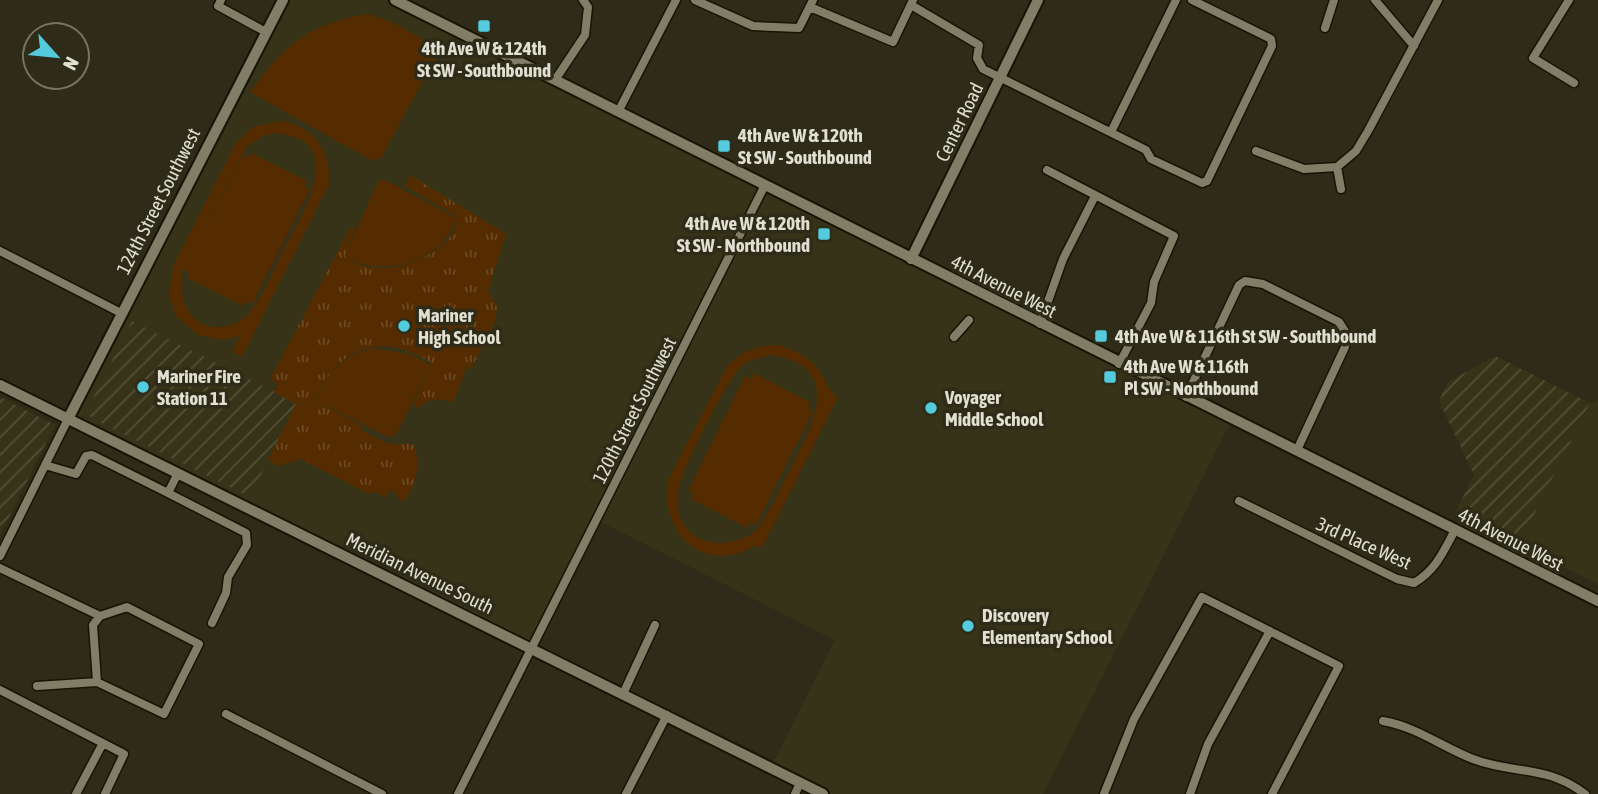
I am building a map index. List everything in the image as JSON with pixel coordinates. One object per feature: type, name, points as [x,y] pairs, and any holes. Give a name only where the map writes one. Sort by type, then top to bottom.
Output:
[{"type":"street","points":[[221,0],[218,6],[265,32]]},
{"type":"street","name":"124th Street Southwest","points":[[68,419],[283,0]]},
{"type":"street","name":"4th Avenue West","points":[[395,0],[1598,601]]},
{"type":"street","points":[[555,80],[585,35],[588,8],[583,0]]},
{"type":"street","points":[[618,112],[676,0]]},
{"type":"street","name":"Center Road","points":[[911,259],[1038,0]]},
{"type":"street","points":[[1111,132],[1176,0]]},
{"type":"street","points":[[701,1],[753,26],[799,29],[812,3],[892,42],[912,3],[979,45],[977,58],[982,69],[1146,150],[1151,159],[1194,181],[1207,181],[1272,46],[1270,39],[1192,0]]},
{"type":"street","points":[[1325,28],[1334,0]]},
{"type":"street","points":[[1375,0],[1414,46]]},
{"type":"street","points":[[1256,151],[1304,169],[1337,167],[1356,151],[1437,0]]},
{"type":"street","points":[[1569,0],[1533,58],[1574,83]]},
{"type":"street","points":[[1337,167],[1341,189]]},
{"type":"street","points":[[1047,170],[1174,236],[1154,282],[1151,303],[1119,364]]},
{"type":"street","name":"120th Street Southwest","points":[[458,794],[765,185]]},
{"type":"street","points":[[1040,324],[1063,259],[1095,196]]},
{"type":"street","points":[[0,251],[121,313]]},
{"type":"street","points":[[1186,397],[1239,285],[1245,281],[1263,284],[1339,322],[1346,338],[1297,450]]},
{"type":"street","points":[[954,337],[969,320]]},
{"type":"street","name":"Meridian Avenue South","points":[[0,385],[823,794]]},
{"type":"street","points":[[0,556],[68,419]]},
{"type":"street","points":[[45,465],[76,474],[86,456],[92,455],[246,533],[247,545],[228,577],[226,593],[212,623]]},
{"type":"street","points":[[168,493],[178,473]]},
{"type":"street","name":"3rd Place West","points":[[1239,501],[1397,579],[1414,583],[1430,574],[1455,530]]},
{"type":"street","points":[[0,568],[100,616]]},
{"type":"street","points":[[1104,794],[1134,719],[1202,597],[1339,666],[1272,794]]},
{"type":"street","points":[[37,686],[97,682],[163,714],[199,644],[127,607],[100,616],[93,625],[97,682]]},
{"type":"street","points":[[623,694],[655,625]]},
{"type":"street","points":[[1189,794],[1208,744],[1270,631]]},
{"type":"street","points":[[0,690],[124,754],[105,794]]},
{"type":"street","points":[[226,714],[382,794]]},
{"type":"street","points":[[626,794],[667,715]]},
{"type":"street","points":[[1383,721],[1406,725],[1474,759],[1543,772],[1565,779],[1585,794]]},
{"type":"street","points":[[76,794],[103,743]]},
{"type":"street","points":[[795,794],[800,783]]},
{"type":"shaded area","points":[[283,0],[395,0],[1232,420],[1043,794],[823,794],[771,768],[835,640],[597,520],[531,647],[68,419]]},
{"type":"shaded area","points":[[132,321],[297,403],[250,497],[91,418],[87,410]]},
{"type":"shaded area","points":[[1495,356],[1590,403],[1519,545],[1455,513],[1474,475],[1439,401],[1448,382]]},
{"type":"shaded area","points":[[0,397],[55,425],[0,535]]},
{"type":"shaded area","points":[[1598,400],[1598,584],[1519,545],[1590,403]]},
{"type":"green space","points":[[368,14],[392,22],[440,49],[381,158],[371,160],[250,92],[275,61],[300,39],[330,23]]},
{"type":"green space","points":[[281,121],[303,128],[311,134],[327,161],[329,184],[242,357],[232,352],[240,336],[222,340],[198,335],[176,316],[169,294],[174,264],[236,143],[253,127]],"holes":[[[275,133],[298,139],[311,149],[316,164],[315,182],[309,200],[262,294],[246,317],[232,325],[218,327],[196,320],[183,299],[183,269],[190,272],[187,278],[243,306],[246,301],[252,304],[310,189],[304,186],[307,181],[251,153],[249,157],[243,155],[189,259],[246,147],[263,136]]]},
{"type":"green space","points":[[410,175],[506,234],[488,290],[497,307],[496,319],[471,369],[467,367],[453,402],[434,400],[418,408],[413,405],[432,363],[413,353],[378,346],[349,356],[324,382],[314,400],[362,426],[360,430],[389,444],[413,444],[417,459],[416,475],[403,503],[391,489],[384,498],[375,491],[369,494],[301,459],[279,466],[268,460],[296,404],[274,392],[278,384],[270,379],[351,227],[355,228],[345,256],[358,264],[374,268],[411,263],[443,245],[453,232],[458,217],[405,186]]},
{"type":"green space","points":[[385,180],[458,219],[442,243],[419,259],[393,266],[355,262],[345,256],[378,181]]},
{"type":"green space","points":[[769,346],[784,347],[808,359],[838,397],[762,548],[756,545],[737,554],[719,556],[703,552],[689,544],[678,532],[667,498],[669,478],[727,366],[750,350]],"holes":[[[772,355],[795,362],[809,372],[816,385],[817,401],[807,435],[774,501],[756,531],[742,539],[728,542],[701,539],[681,521],[677,507],[678,490],[687,464],[716,405],[735,374],[749,362]]]},
{"type":"green space","points":[[373,348],[409,354],[431,365],[396,435],[388,437],[315,400],[325,381],[338,366],[353,355]]},
{"type":"green space","points":[[754,373],[810,402],[808,408],[813,411],[756,525],[750,522],[747,528],[691,499],[694,494],[688,491],[745,376],[751,379]]},
{"type":"place","name":"4th Ave W & 124th St SW - Southbound","points":[[484,26]]},
{"type":"place","name":"4th Ave W & 120th St SW - Southbound","points":[[724,146]]},
{"type":"place","name":"4th Ave W & 120th St SW - Northbound","points":[[824,234]]},
{"type":"place","name":"Mariner High School","points":[[404,326]]},
{"type":"place","name":"4th Ave W & 116th St SW - Southbound","points":[[1101,336]]},
{"type":"place","name":"4th Ave W & 116th Pl SW - Northbound","points":[[1110,377]]},
{"type":"place","name":"Mariner Fire Station 11","points":[[143,387]]},
{"type":"place","name":"Voyager Middle School","points":[[931,408]]},
{"type":"place","name":"Discovery Elementary School","points":[[968,626]]}]
